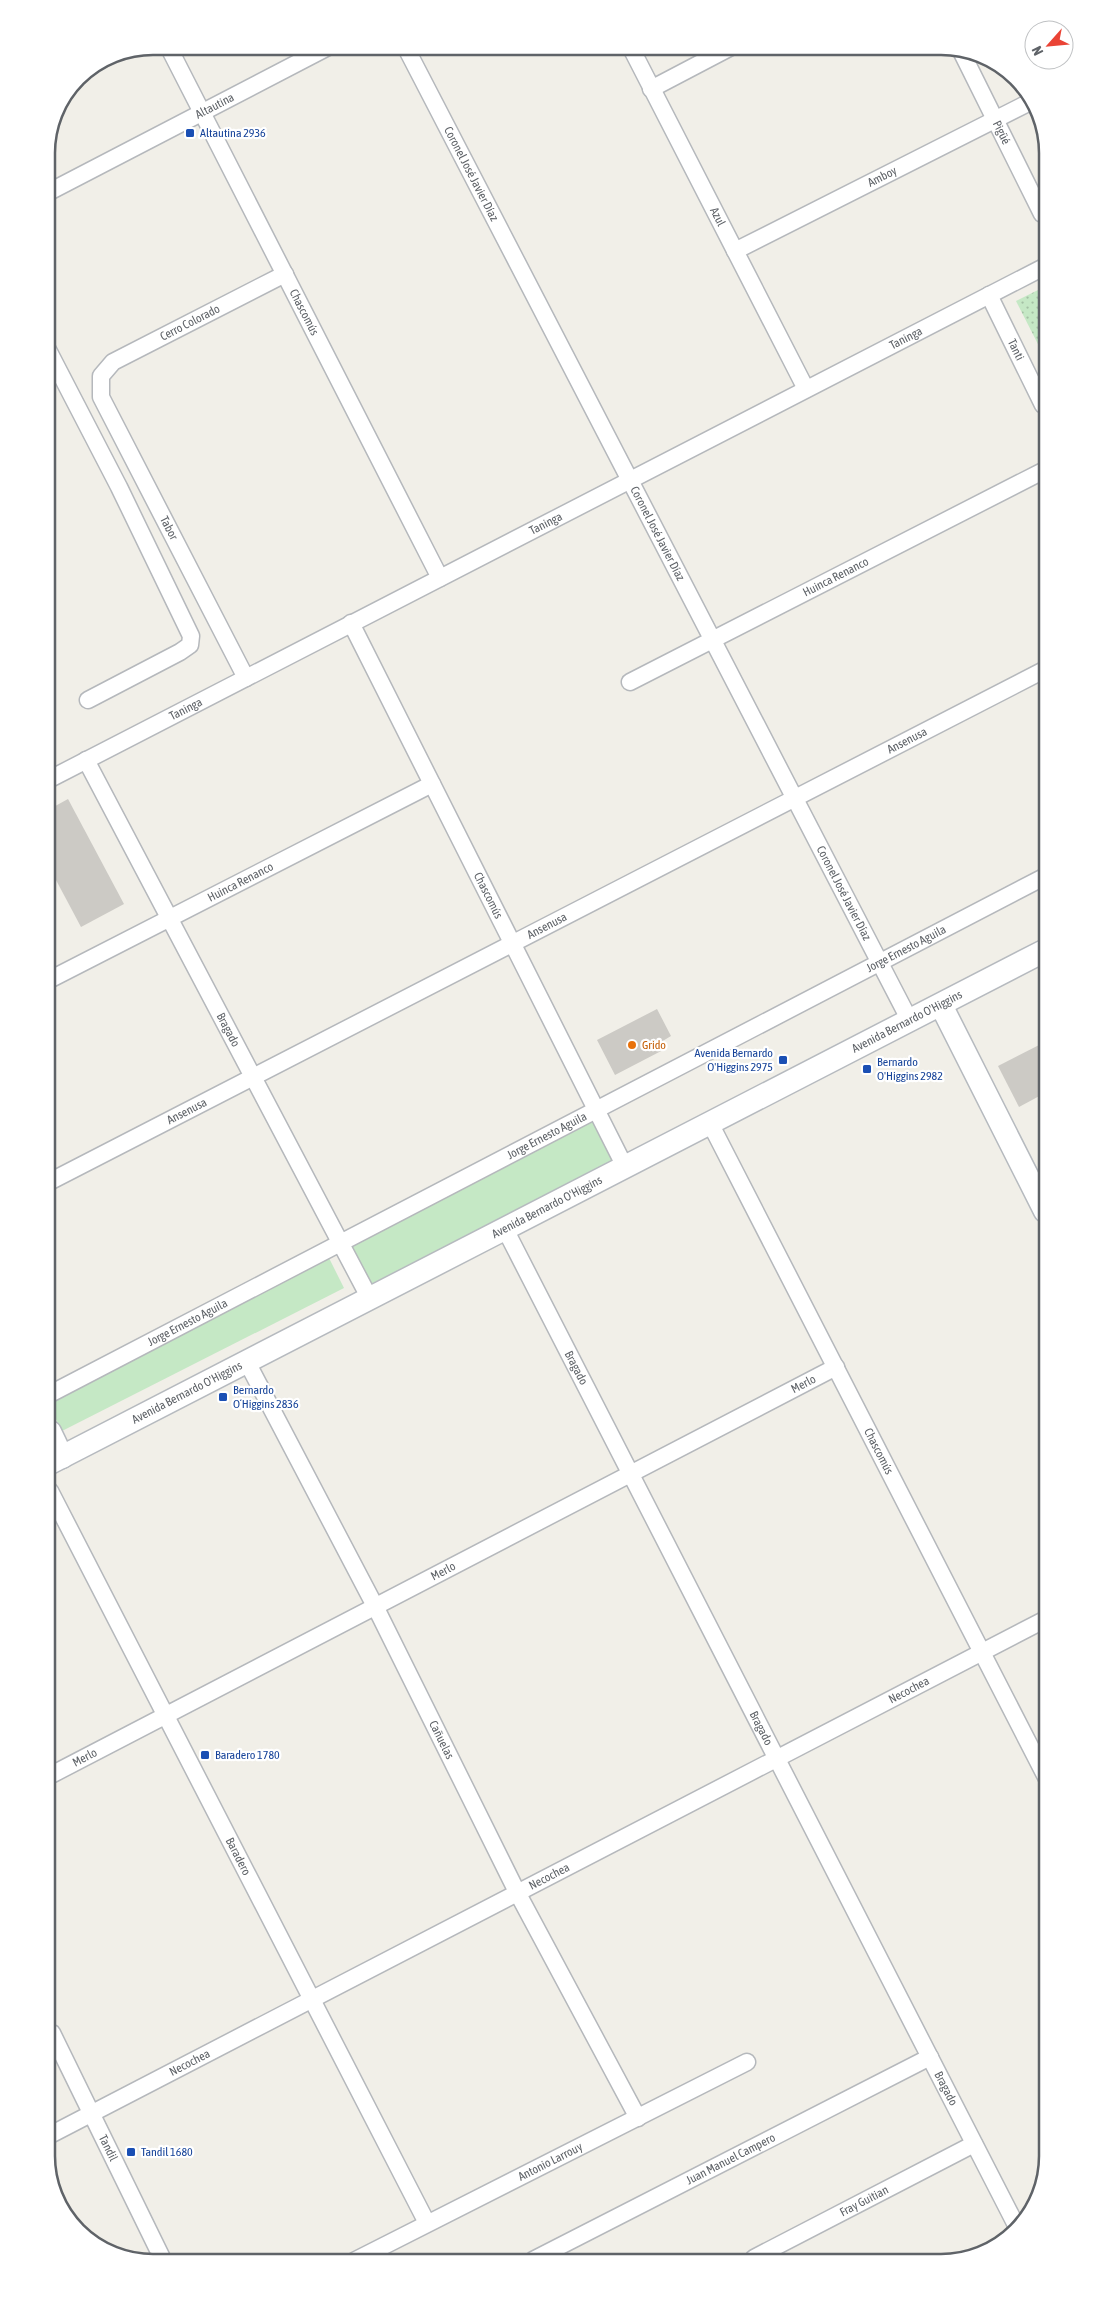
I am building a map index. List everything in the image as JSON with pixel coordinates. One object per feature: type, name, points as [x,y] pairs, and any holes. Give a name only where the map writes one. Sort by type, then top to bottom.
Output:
[{"type":"main road","name":"Avenida Bernardo O'Higgins","points":[[56,1460],[1039,954]]},
{"type":"main road","points":[[941,1004],[1039,1199]]},
{"type":"street","name":"Chascomús","points":[[173,55],[440,578]]},
{"type":"street","name":"Altautina","points":[[55,189],[313,55]]},
{"type":"street","name":"Coronel José Javier Díaz","points":[[410,55],[910,1021]]},
{"type":"street","name":"Azul","points":[[634,55],[806,389]]},
{"type":"street","points":[[651,89],[716,55]]},
{"type":"street","name":"Pigüé","points":[[964,58],[1039,208]]},
{"type":"street","name":"Amboy","points":[[735,251],[1025,104]]},
{"type":"street","name":"Taninga","points":[[55,776],[1039,270]]},
{"type":"street","name":"Cerro Colorado","points":[[101,376],[113,362],[284,274]]},
{"type":"street","name":"Tanti","points":[[989,296],[1039,397]]},
{"type":"street","points":[[55,363],[119,486],[191,636],[190,645],[88,700]]},
{"type":"street","name":"Tabor","points":[[101,376],[101,397],[246,678]]},
{"type":"street","name":"Huinca Renanco","points":[[630,682],[1039,473]]},
{"type":"street","points":[[119,486],[141,474]]},
{"type":"street","name":"Chascomús","points":[[351,624],[625,1167]]},
{"type":"street","name":"Ansenusa","points":[[55,1179],[1039,673]]},
{"type":"street","name":"Bragado","points":[[86,760],[370,1299]]},
{"type":"street","name":"Huinca Renanco","points":[[55,977],[432,784]]},
{"type":"street","name":"Jorge Ernesto Aguila","points":[[55,1391],[1039,880]]},
{"type":"street","name":"Chascomús","points":[[710,1123],[1039,1763]]},
{"type":"street","name":"Bragado","points":[[505,1229],[1014,2221]]},
{"type":"street","name":"Cañuelas","points":[[247,1362],[375,1606],[517,1892],[638,2118]]},
{"type":"street","name":"Merlo","points":[[55,1773],[165,1714],[836,1367]]},
{"type":"street","name":"Baradero","points":[[55,1501],[427,2223]]},
{"type":"street","name":"Necochea","points":[[55,2132],[311,1998],[1039,1623]]},
{"type":"street","name":"Tandil","points":[[55,2039],[160,2254]]},
{"type":"street","name":"Juan Manuel Campero","points":[[545,2254],[930,2057]]},
{"type":"street","name":"Antonio Larrouy","points":[[367,2254],[746,2062]]},
{"type":"street","name":"Fray Guitian","points":[[762,2254],[974,2144]]},
{"type":"green space","points":[[1039,290],[1039,346],[1016,301]]},
{"type":"green space","points":[[596,1119],[616,1160],[369,1285],[349,1247]]},
{"type":"green space","points":[[328,1256],[344,1288],[62,1431],[55,1418],[55,1394]]},
{"type":"building","points":[[68,799],[124,904],[81,927],[55,878],[55,806]]},
{"type":"building","name":"Grido","points":[[657,1009],[671,1036],[661,1042],[665,1049],[615,1075],[597,1040]]},
{"type":"building","points":[[1039,1045],[1039,1096],[1019,1107],[998,1066]]},
{"type":"place","name":"Altautina 2936","points":[[190,133]]},
{"type":"place","name":"Grido","points":[[632,1045]]},
{"type":"place","name":"Avenida Bernardo O'Higgins 2975","points":[[783,1060]]},
{"type":"place","name":"Bernardo O'Higgins 2982","points":[[867,1069]]},
{"type":"place","name":"Bernardo O´Higgins 2836","points":[[223,1397]]},
{"type":"place","name":"Baradero 1780","points":[[205,1755]]},
{"type":"place","name":"Tandil 1680","points":[[131,2152]]}]
